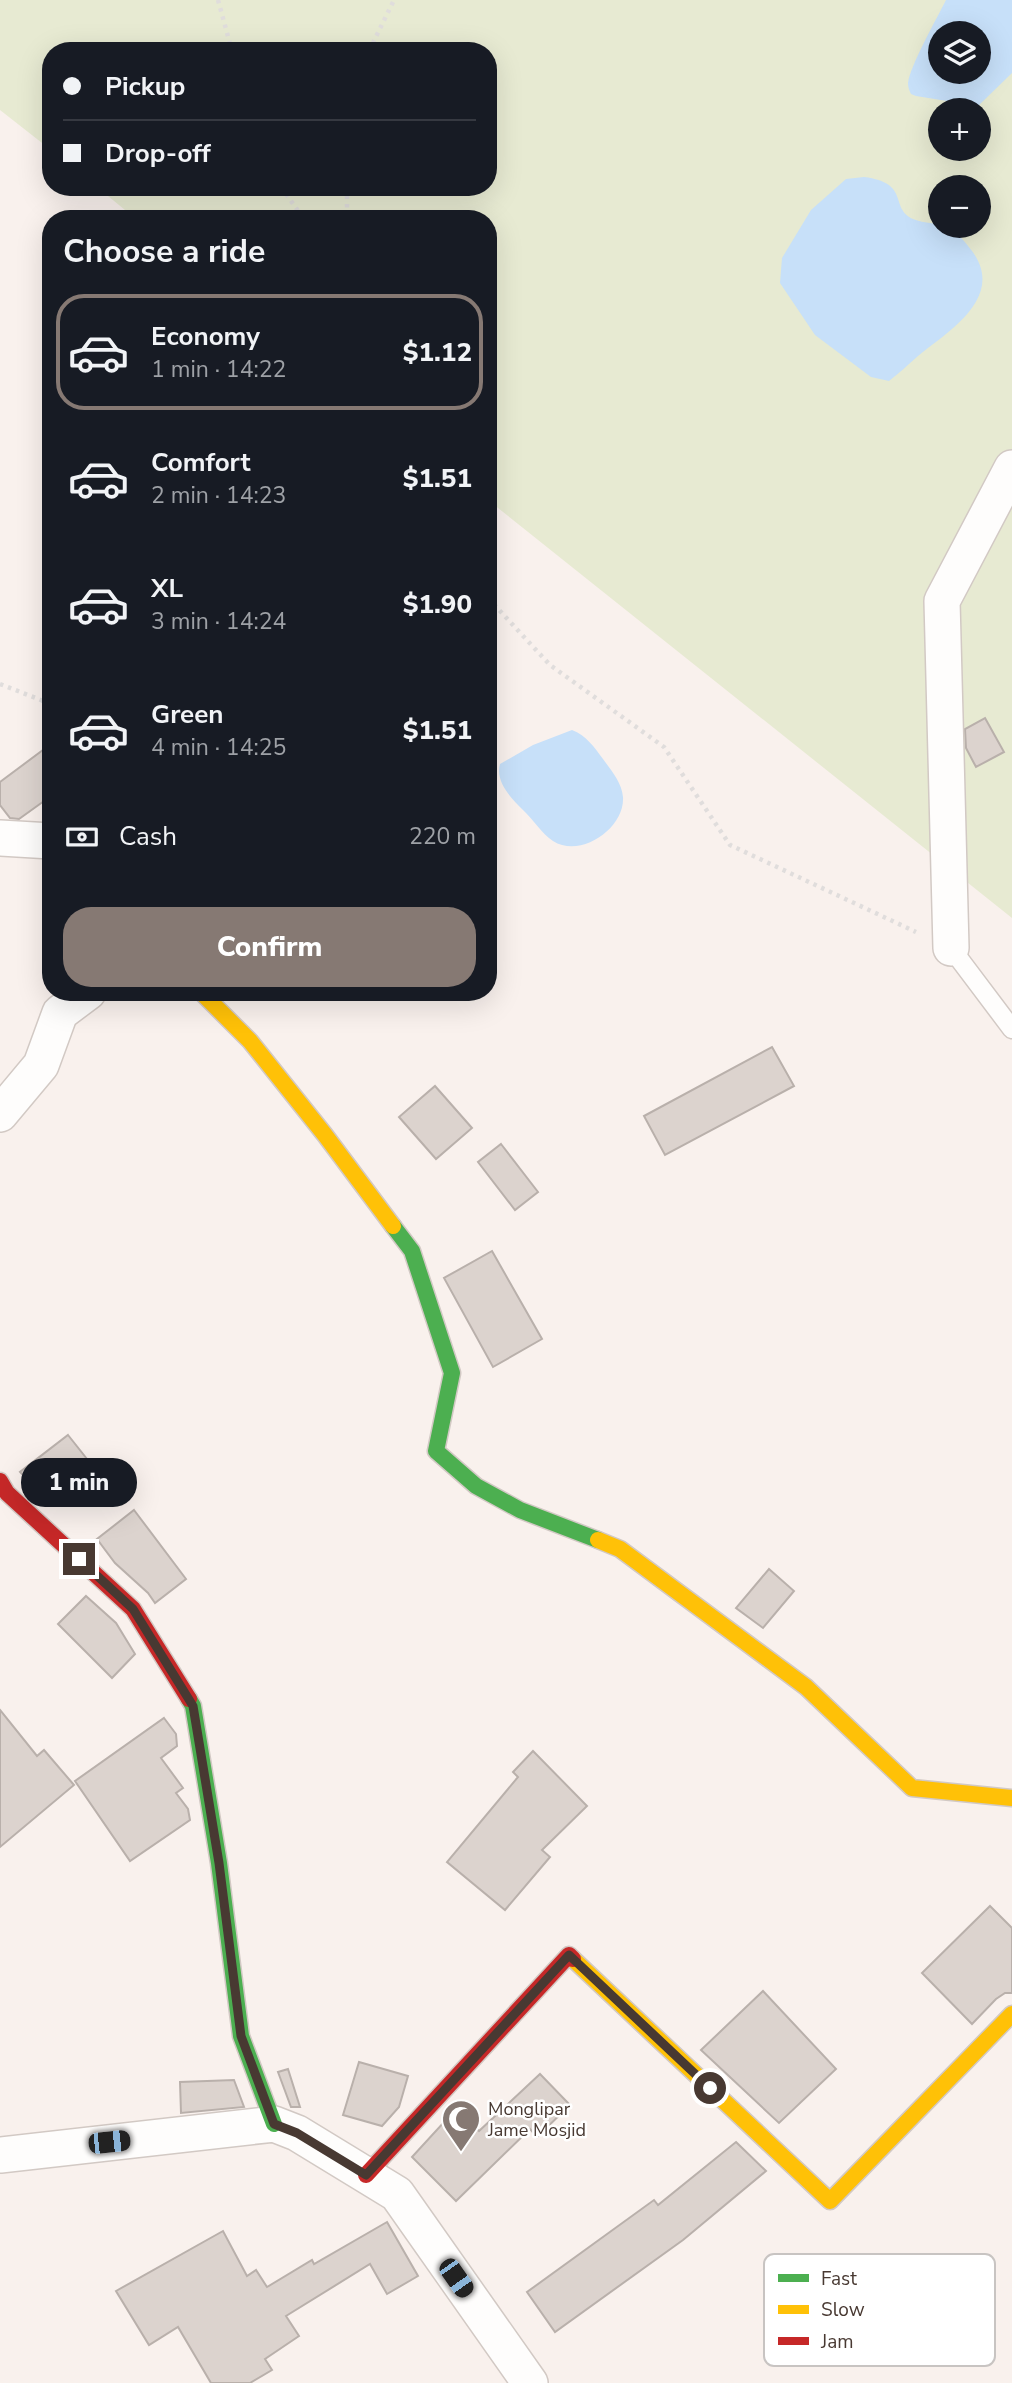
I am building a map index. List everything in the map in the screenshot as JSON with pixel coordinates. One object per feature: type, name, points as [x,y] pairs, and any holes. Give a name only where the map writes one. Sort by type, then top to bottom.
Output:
[{"type":"street","points":[[951,948],[942,601],[1012,468]]},
{"type":"street","points":[[0,838],[42,840]]},
{"type":"street","points":[[0,1114],[41,1065],[60,1013],[76,1001]]},
{"type":"street","points":[[210,1001],[250,1041],[412,1251],[452,1373],[436,1451],[476,1486],[520,1510],[620,1549],[806,1687],[912,1788],[1012,1798]]},
{"type":"street","points":[[0,1481],[7,1493],[133,1609],[193,1706],[219,1863],[241,2036],[274,2124]]},
{"type":"street","points":[[366,2175],[569,1955],[830,2201],[1012,2014]]},
{"type":"street","points":[[0,2155],[274,2124],[297,2133],[397,2194],[530,2383]]},
{"type":"lane","points":[[951,948],[1012,1029]]},
{"type":"path","points":[[218,0],[230,42]]},
{"type":"path","points":[[373,42],[394,0]]},
{"type":"path","points":[[497,608],[550,665],[664,747],[730,845],[951,948]]},
{"type":"path","points":[[0,684],[42,700]]},
{"type":"green space","points":[[0,0],[1012,0],[1012,918],[497,507],[497,210],[125,210],[108,196],[497,196],[497,42],[42,42],[42,143],[0,110]]},
{"type":"water","points":[[946,0],[1012,0],[1012,73],[986,98],[928,98],[911,94],[908,83],[910,75],[928,34],[928,84],[991,84],[991,21],[935,21]]},
{"type":"water","points":[[864,177],[888,185],[894,190],[906,214],[928,223],[928,238],[960,238],[972,251],[981,268],[982,283],[978,298],[969,311],[958,324],[889,381],[871,377],[815,335],[780,283],[782,258],[811,210],[846,179]]},
{"type":"water","points":[[572,730],[586,738],[596,750],[616,777],[623,797],[622,809],[609,829],[588,843],[564,846],[545,834],[509,795],[499,771],[500,764],[533,745]]},
{"type":"building","points":[[985,718],[1004,752],[976,767],[966,748],[965,729]]},
{"type":"building","points":[[42,751],[42,802],[19,819],[10,818],[0,805],[0,782]]},
{"type":"building","points":[[772,1047],[794,1086],[665,1155],[644,1116]]},
{"type":"building","points":[[435,1086],[472,1128],[436,1159],[399,1117]]},
{"type":"building","points":[[501,1144],[538,1192],[515,1210],[478,1162]]},
{"type":"building","points":[[492,1251],[542,1339],[493,1367],[444,1278]]},
{"type":"building","points":[[68,1435],[87,1459],[41,1495],[20,1472]]},
{"type":"building","points":[[134,1510],[186,1579],[155,1603],[148,1593],[115,1563],[97,1539]]},
{"type":"building","points":[[769,1569],[794,1591],[763,1628],[736,1608]]},
{"type":"building","points":[[86,1596],[116,1623],[135,1654],[112,1678],[58,1624]]},
{"type":"building","points":[[0,1710],[37,1756],[44,1750],[74,1785],[0,1847]]},
{"type":"building","points":[[164,1718],[176,1734],[177,1746],[161,1758],[183,1788],[176,1793],[188,1809],[190,1820],[130,1861],[75,1781]]},
{"type":"building","points":[[533,1751],[587,1806],[542,1850],[550,1857],[505,1910],[447,1862],[518,1777],[513,1772]]},
{"type":"building","points":[[990,1906],[1012,1928],[1012,1993],[1005,1993],[996,1999],[972,2024],[922,1973]]},
{"type":"building","points":[[763,1991],[836,2069],[779,2123],[701,2050]]},
{"type":"building","points":[[359,2062],[408,2076],[399,2107],[382,2126],[343,2115]]},
{"type":"building","points":[[288,2069],[300,2107],[291,2107],[278,2072]]},
{"type":"building","points":[[540,2074],[570,2105],[537,2137],[530,2129],[456,2201],[412,2157],[457,2108],[479,2131]]},
{"type":"building","points":[[234,2080],[244,2107],[181,2113],[180,2082]]},
{"type":"building","points":[[736,2142],[766,2171],[683,2240],[555,2332],[527,2292],[654,2200],[658,2205]]},
{"type":"building","points":[[387,2222],[418,2276],[387,2294],[370,2264],[286,2316],[299,2336],[265,2359],[272,2370],[250,2383],[211,2383],[178,2327],[149,2345],[116,2291],[223,2231],[247,2276],[256,2270],[267,2287],[312,2260],[314,2264]]},
{"type":"traffic: fast","points":[[393,1226],[412,1251],[452,1373],[436,1451],[476,1486],[520,1510],[598,1540]]},
{"type":"traffic: fast","points":[[189,1699],[193,1706],[219,1863],[241,2036],[274,2124]]},
{"type":"traffic: slow","points":[[210,1001],[250,1041],[393,1226]]},
{"type":"traffic: slow","points":[[598,1540],[620,1549],[806,1687],[912,1788],[1012,1798]]},
{"type":"traffic: slow","points":[[573,1959],[830,2201],[1012,2014]]},
{"type":"traffic: jam","points":[[0,1481],[7,1493],[133,1609],[189,1699]]},
{"type":"traffic: jam","points":[[366,2175],[569,1955],[573,1959]]},
{"type":"place","name":"Monglipar Jame Mosjid","points":[[461,2153]]},
{"type":"route","points":[[79,1559],[133,1609],[193,1706],[219,1863],[241,2036],[274,2124],[297,2133],[366,2175],[569,1955],[710,2088]]}]
